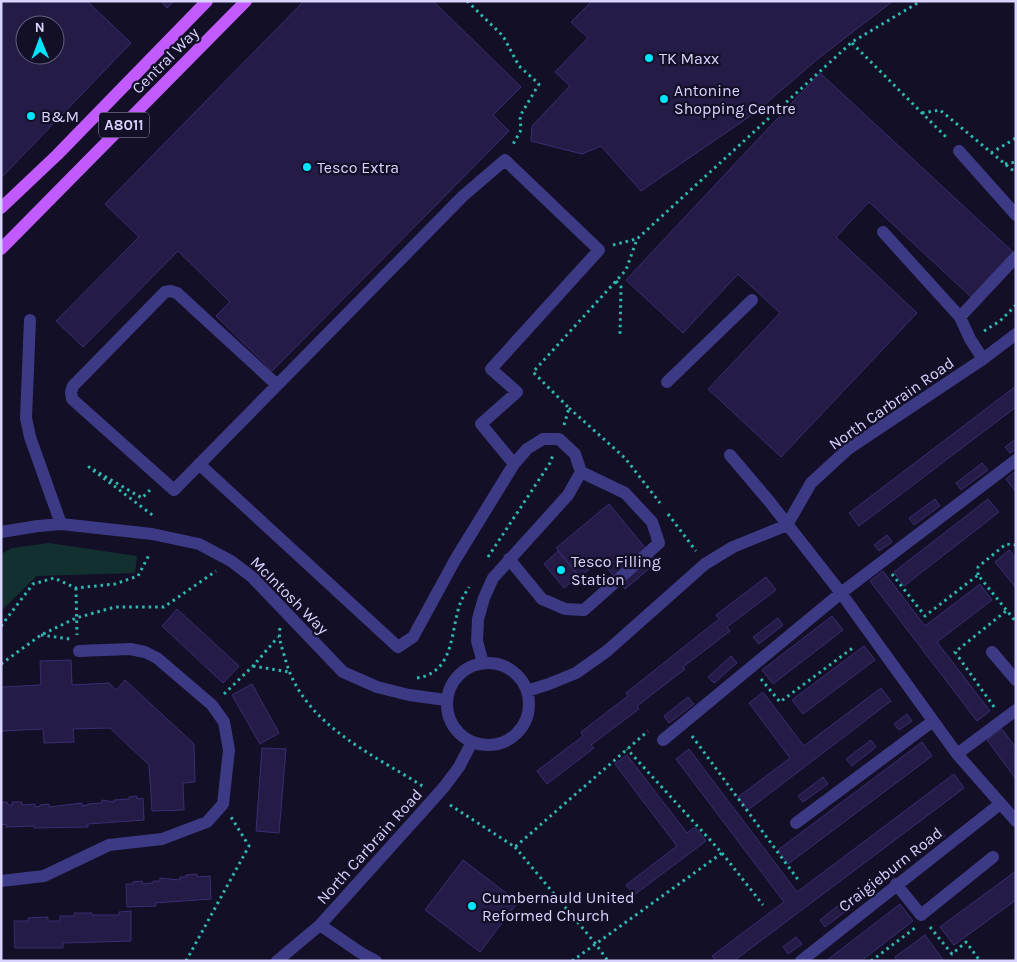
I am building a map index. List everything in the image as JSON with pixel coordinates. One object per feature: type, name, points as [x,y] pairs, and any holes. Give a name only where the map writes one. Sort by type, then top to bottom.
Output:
[{"type":"main road","name":"Central Way","points":[[1,208],[64,148],[208,1]]},
{"type":"main road","name":"Central Way","points":[[1,249],[246,1]]},
{"type":"street","points":[[959,150],[1016,215]]},
{"type":"street","points":[[277,385],[177,293],[171,291],[165,292],[73,386],[71,392],[72,399],[174,490],[463,196],[505,160],[599,250],[491,369],[517,392],[481,424],[514,464]]},
{"type":"street","points":[[883,232],[960,317],[970,339],[983,358]]},
{"type":"street","points":[[960,317],[1016,257]]},
{"type":"street","points":[[667,382],[752,300]]},
{"type":"street","points":[[30,320],[26,418],[30,437],[61,524]]},
{"type":"street","name":"North Carbrain Road","points":[[787,525],[811,483],[848,449],[1016,334]]},
{"type":"street","points":[[199,464],[398,646],[413,637],[456,560],[514,464],[528,449],[543,439],[559,439],[575,454],[581,472],[625,494],[652,522],[659,543],[584,610],[565,609],[542,599],[509,559]]},
{"type":"street","points":[[730,455],[841,593],[958,754],[1016,821]]},
{"type":"street","points":[[662,740],[841,593],[1016,460]]},
{"type":"street","points":[[482,663],[477,641],[478,619],[492,578],[568,495],[581,472]]},
{"type":"street","name":"McIntosh Way","points":[[1,532],[61,524],[152,534],[199,544],[232,561],[252,577],[343,672],[377,687],[409,695],[446,700]]},
{"type":"street","points":[[527,692],[576,673],[600,656],[705,564],[733,547],[787,525]]},
{"type":"street","name":"McIntosh Way","points":[[1,537],[14,529]]},
{"type":"street","points":[[1,881],[44,876],[109,845],[162,839],[207,822],[223,804],[229,750],[224,722],[212,705],[157,658],[145,652],[130,650],[79,651]]},
{"type":"street","points":[[992,652],[1016,680]]},
{"type":"street","points":[[482,663],[500,664],[515,672],[527,692],[529,705],[526,718],[520,729],[510,738],[498,744],[485,745],[472,742],[461,735],[452,725],[447,713],[446,700],[450,687],[458,675],[469,666],[482,663]]},
{"type":"street","points":[[958,754],[1016,710]]},
{"type":"street","points":[[796,823],[933,721]]},
{"type":"street","name":"North Carbrain Road","points":[[276,961],[320,925],[420,814],[459,766],[472,742]]},
{"type":"street","name":"Craigieburn Road","points":[[801,961],[896,884],[1000,804]]},
{"type":"street","points":[[896,884],[923,918],[992,858]]},
{"type":"street","points":[[320,925],[376,961]]},
{"type":"path","points":[[467,1],[503,36],[519,66],[539,84],[520,116],[521,130],[505,160]]},
{"type":"path","points":[[599,250],[637,239],[852,42],[921,1]]},
{"type":"path","points":[[852,42],[959,150]]},
{"type":"path","points":[[991,153],[1016,138]]},
{"type":"path","points":[[1005,164],[1016,162]]},
{"type":"path","points":[[487,558],[550,462],[569,408],[533,372],[626,270],[637,239]]},
{"type":"path","points":[[616,281],[621,287],[620,335]]},
{"type":"path","points":[[970,339],[1000,321],[1016,305]]},
{"type":"path","points":[[161,478],[142,498],[88,468],[154,517],[164,519]]},
{"type":"path","points":[[1016,545],[1006,544],[978,567],[978,575],[1016,622]]},
{"type":"path","points":[[1,626],[33,584],[54,578],[76,588],[115,584],[138,576],[149,555]]},
{"type":"path","points":[[1,664],[41,635],[76,618],[116,607],[164,607],[232,561]]},
{"type":"path","points":[[882,562],[925,616],[978,575]]},
{"type":"path","points":[[417,678],[426,677],[440,667],[449,651],[461,602],[472,582]]},
{"type":"path","points":[[41,635],[78,640],[76,588]]},
{"type":"path","points":[[212,705],[252,666],[278,637]]},
{"type":"path","points":[[750,668],[780,702],[854,647]]},
{"type":"path","points":[[252,666],[289,672]]},
{"type":"path","points":[[683,723],[799,881]]},
{"type":"path","points":[[627,749],[722,854],[763,905]]},
{"type":"path","points":[[186,961],[249,846],[223,804]]},
{"type":"path","points":[[515,847],[596,943],[608,961]]},
{"type":"path","points":[[572,961],[722,854]]},
{"type":"path","points":[[871,961],[923,918],[952,954],[966,942],[980,961]]},
{"type":"green space","points":[[49,543],[137,556],[135,573],[37,576],[1,611],[1,554],[12,548]]},
{"type":"building","name":"B&M","points":[[3,1],[87,1],[131,43],[1,178],[1,3]]},
{"type":"building","points":[[161,1],[174,1],[167,8]]},
{"type":"building","name":"Tesco Extra","points":[[304,1],[433,1],[521,87],[493,115],[509,131],[272,371],[216,316],[230,302],[178,251],[83,347],[56,321],[139,237],[105,204]]},
{"type":"building","name":"Antonine Shopping Centre","points":[[592,1],[893,1],[820,57],[756,112],[641,191],[601,146],[582,154],[531,141],[532,126],[570,86],[555,72],[588,38],[571,22]]},
{"type":"building","points":[[820,73],[1013,252],[971,297],[869,202],[836,237],[917,313],[781,457],[708,389],[780,313],[738,274],[683,333],[626,280]]},
{"type":"building","points":[[1016,386],[1016,407],[859,526],[849,513]]},
{"type":"building","points":[[1016,439],[1016,449],[1010,453],[1005,447]]},
{"type":"building","points":[[982,463],[988,470],[961,490],[956,483]]},
{"type":"building","points":[[1016,471],[1016,492],[1006,479]]},
{"type":"building","points":[[935,499],[940,506],[914,525],[909,518]]},
{"type":"building","points":[[988,499],[999,512],[904,586],[894,572]]},
{"type":"building","points":[[609,504],[657,562],[625,589],[600,560],[580,577],[556,548]]},
{"type":"building","points":[[887,535],[892,542],[879,551],[874,545]]},
{"type":"building","points":[[1009,550],[1016,558],[1016,588],[995,562]]},
{"type":"building","name":"Tesco Filling Station","points":[[558,551],[579,576],[564,588],[544,564]]},
{"type":"building","points":[[883,571],[925,626],[980,584],[992,600],[937,642],[990,711],[977,721],[870,581]]},
{"type":"building","points":[[766,577],[776,590],[727,627],[730,631],[637,706],[639,709],[591,745],[594,748],[547,784],[537,771],[583,736],[581,732],[628,696],[626,693],[719,619],[716,615]]},
{"type":"building","points":[[177,609],[239,666],[223,683],[162,626]]},
{"type":"building","points":[[832,616],[843,630],[773,684],[762,670]]},
{"type":"building","points":[[778,618],[783,625],[759,644],[753,637]]},
{"type":"building","points":[[864,646],[875,660],[803,714],[792,700]]},
{"type":"building","points":[[731,656],[737,663],[714,683],[708,677]]},
{"type":"building","points":[[71,660],[72,685],[109,683],[116,690],[125,680],[194,744],[195,782],[183,783],[184,810],[152,811],[149,765],[110,728],[73,729],[74,742],[44,743],[43,729],[3,731],[1,734],[1,689],[3,687],[41,685],[40,661]]},
{"type":"building","points":[[252,684],[279,733],[260,744],[232,695]]},
{"type":"building","points":[[881,688],[891,701],[748,810],[738,797],[790,758],[749,703],[763,692],[804,746]]},
{"type":"building","points":[[688,697],[694,704],[669,723],[664,716]]},
{"type":"building","points":[[907,714],[912,721],[899,730],[894,724]]},
{"type":"building","points":[[1002,729],[1016,748],[1016,779],[987,740]]},
{"type":"building","points":[[871,740],[876,747],[852,766],[846,759]]},
{"type":"building","points":[[922,742],[932,756],[788,864],[778,850]]},
{"type":"building","points":[[262,748],[286,749],[279,833],[256,831]]},
{"type":"building","points":[[689,749],[797,892],[954,774],[964,788],[734,961],[716,961],[712,956],[784,902],[676,759]]},
{"type":"building","points":[[627,755],[687,833],[695,827],[706,841],[634,895],[626,885],[677,846],[615,764]]},
{"type":"building","points":[[823,777],[828,784],[803,802],[798,796]]},
{"type":"building","points":[[137,796],[137,799],[143,798],[144,820],[88,824],[88,827],[34,828],[34,826],[6,827],[6,824],[1,825],[1,802],[13,805],[12,802],[22,802],[22,805],[35,804],[35,807],[49,804],[49,807],[82,803],[82,806],[102,803],[102,800],[114,802],[114,800],[129,799],[129,797]]},
{"type":"building","points":[[940,829],[945,836],[920,854],[915,848]]},
{"type":"building","name":"Cumbernauld United Reformed Church","points":[[463,860],[518,902],[480,952],[425,910]]},
{"type":"building","points":[[891,867],[896,873],[871,892],[866,885]]},
{"type":"building","points":[[1016,871],[1016,900],[954,945],[940,927]]},
{"type":"building","points":[[197,874],[197,877],[210,876],[211,899],[155,903],[156,906],[127,907],[126,884],[142,881],[143,884],[153,883],[153,881],[160,881],[160,878],[180,880],[180,877]]},
{"type":"building","points":[[844,901],[850,908],[825,927],[820,920]]},
{"type":"building","points":[[900,904],[913,921],[861,961],[826,961]]},
{"type":"building","points":[[131,911],[131,941],[63,943],[63,948],[15,948],[14,921],[29,921],[28,918],[48,917],[48,921],[60,921],[60,916],[74,916],[74,913],[119,915],[119,912]]},
{"type":"building","points":[[925,935],[944,961],[897,961],[895,957]]},
{"type":"building","points":[[796,937],[802,944],[788,954],[783,947]]},
{"type":"place","name":"TK Maxx","points":[[649,58]]},
{"type":"place","name":"Antonine Shopping Centre","points":[[664,99]]},
{"type":"place","name":"B&M","points":[[31,116]]},
{"type":"place","name":"Tesco Extra","points":[[307,167]]},
{"type":"place","name":"Tesco Filling Station","points":[[561,570]]},
{"type":"place","name":"Cumbernauld United Reformed Church","points":[[472,906]]}]
